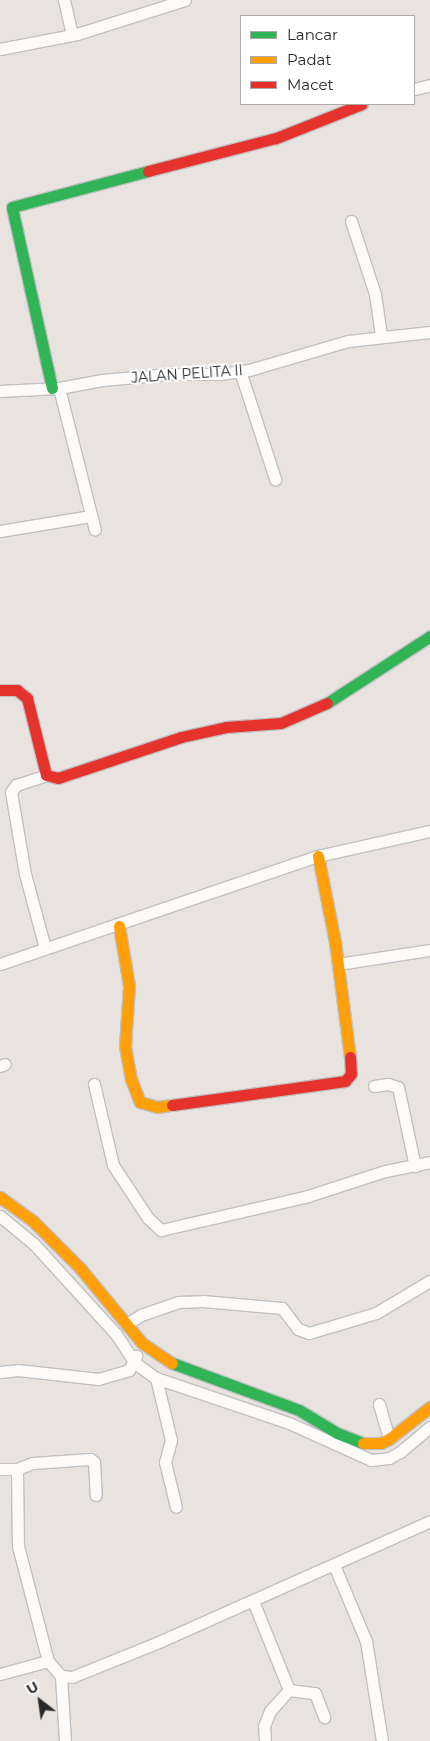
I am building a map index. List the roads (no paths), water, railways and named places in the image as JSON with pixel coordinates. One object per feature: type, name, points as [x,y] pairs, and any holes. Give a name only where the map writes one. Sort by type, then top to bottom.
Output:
[{"type":"street","points":[[64,0],[72,35]]},
{"type":"street","points":[[0,49],[72,35],[185,0]]},
{"type":"street","points":[[415,89],[430,85]]},
{"type":"street","points":[[95,530],[6,208],[276,138],[359,105]]},
{"type":"street","points":[[351,221],[375,294],[381,335]]},
{"type":"street","name":"JALAN PELITA II","points":[[0,391],[55,388],[102,380],[240,371],[348,341],[381,335],[430,332]]},
{"type":"street","points":[[240,371],[275,479]]},
{"type":"street","points":[[0,531],[91,516]]},
{"type":"street","points":[[0,787],[12,787],[46,775],[58,778],[181,737],[226,726],[282,723],[306,714],[338,697],[430,636]]},
{"type":"street","points":[[0,690],[17,690],[27,698],[46,775]]},
{"type":"street","points":[[12,787],[25,874],[45,948]]},
{"type":"street","points":[[0,964],[45,948],[119,926],[318,856],[430,831]]},
{"type":"street","points":[[119,926],[128,968],[124,1046],[131,1079],[140,1102],[157,1107],[348,1079],[351,1067],[338,964],[318,856]]},
{"type":"street","points":[[338,964],[430,950]]},
{"type":"street","points":[[94,1084],[113,1165],[148,1218],[161,1230],[308,1196],[385,1171],[430,1162]]},
{"type":"street","points":[[374,1086],[388,1084],[398,1087],[415,1166]]},
{"type":"street","points":[[0,1196],[33,1220],[128,1323],[141,1344],[168,1362],[299,1410],[342,1435],[383,1449],[400,1452],[430,1427]]},
{"type":"street","points":[[1,1218],[34,1244],[116,1334],[135,1360],[156,1378],[289,1423],[364,1458],[383,1449],[430,1407]]},
{"type":"street","points":[[128,1323],[141,1315],[178,1302],[203,1301],[282,1308],[298,1329],[309,1333],[376,1313],[430,1281]]},
{"type":"street","points":[[0,1372],[18,1370],[98,1379],[129,1370],[141,1344]]},
{"type":"street","points":[[156,1378],[171,1440],[166,1462],[176,1508]]},
{"type":"street","points":[[379,1404],[383,1449]]},
{"type":"street","points":[[0,1469],[17,1469],[34,1464],[90,1459],[94,1462],[96,1495]]},
{"type":"street","points":[[17,1469],[18,1546],[48,1662],[61,1676],[65,1741]]},
{"type":"street","points":[[61,1676],[72,1677],[252,1601],[430,1522]]},
{"type":"street","points":[[334,1565],[366,1641],[382,1741]]},
{"type":"street","points":[[252,1601],[289,1690]]},
{"type":"street","points":[[0,1674],[48,1662]]},
{"type":"street","points":[[289,1690],[315,1693],[324,1717]]},
{"type":"street","points":[[265,1738],[264,1726],[270,1711],[289,1690]]}]
